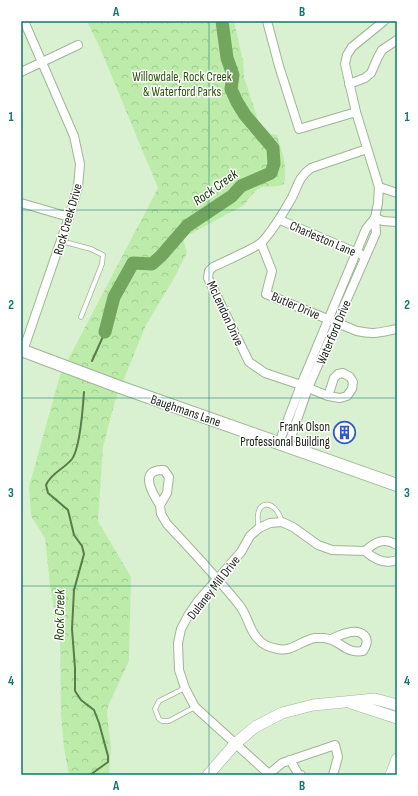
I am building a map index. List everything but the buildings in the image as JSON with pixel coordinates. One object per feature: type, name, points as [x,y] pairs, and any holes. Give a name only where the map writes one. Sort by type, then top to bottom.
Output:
[{"type":"main road","name":"Baughmans Lane","points":[[22,350],[117,386],[397,485]]},
{"type":"street","name":"Rock Creek Drive","points":[[22,350],[69,217],[78,187],[80,164],[74,136],[24,21]]},
{"type":"street","points":[[267,21],[279,66],[299,129],[356,112]]},
{"type":"street","name":"Waterford Drive","points":[[304,387],[336,323],[376,233],[375,218],[379,187],[356,112],[345,64],[352,47],[384,21]]},
{"type":"street","points":[[349,84],[365,78],[372,73],[382,50],[397,40]]},
{"type":"street","points":[[21,72],[78,46]]},
{"type":"street","name":"McLendon Drive","points":[[328,396],[266,373],[248,362],[208,278],[209,271],[213,267],[261,243],[280,220],[304,173],[311,168],[367,149]]},
{"type":"street","points":[[379,187],[397,193]]},
{"type":"street","points":[[21,203],[69,217]]},
{"type":"street","points":[[375,218],[383,221],[397,222]]},
{"type":"street","name":"Waterford Drive","points":[[284,444],[328,319],[366,229],[375,218]]},
{"type":"street","name":"Charleston Lane","points":[[280,220],[366,257]]},
{"type":"street","name":"Butler Drive","points":[[261,243],[272,271],[266,294],[357,331],[383,333],[397,329]]},
{"type":"street","points":[[160,505],[162,514],[167,524],[218,579],[242,608],[248,624],[259,641],[268,646],[280,649],[297,646],[316,638],[331,639]]},
{"type":"street","points":[[259,528],[270,523],[282,522],[293,527],[318,545],[332,550],[364,551],[372,558],[386,562],[397,560]]},
{"type":"street","name":"Dulaney Mill Drive","points":[[259,528],[250,536],[241,552],[198,601],[189,614],[181,629],[178,643],[178,657],[179,670],[184,688],[195,707],[269,774]]},
{"type":"street","points":[[364,551],[373,544],[381,541],[391,541],[397,545]]},
{"type":"street","points":[[208,775],[236,744],[255,727],[282,713],[313,705],[346,701],[375,699],[397,705]]},
{"type":"street","points":[[346,701],[397,718]]},
{"type":"street","points":[[269,774],[282,763],[335,745],[338,757],[333,775]]},
{"type":"street","points":[[391,775],[397,759]]},
{"type":"street","points":[[290,760],[299,775],[301,775]]},
{"type":"lane","points":[[61,241],[91,249],[103,255],[102,264],[81,317]]},
{"type":"lane","points":[[259,528],[257,518],[259,509],[264,504],[270,504],[277,510],[282,522]]},
{"type":"lane","points":[[184,688],[158,701],[155,709],[157,715],[162,720],[169,721],[195,707]]},
{"type":"green space","name":"Willowdale, Rock Creek & Waterford Parks","points":[[87,21],[234,21],[243,61],[244,77],[259,123],[271,134],[277,135],[284,160],[285,172],[284,184],[279,186],[262,187],[255,191],[244,205],[183,238],[187,253],[146,325],[115,401],[103,447],[98,521],[131,577],[129,661],[108,706],[107,715],[111,746],[109,775],[69,775],[64,748],[61,715],[60,644],[50,585],[45,538],[31,516],[29,487],[60,375],[158,188],[100,48]]},
{"type":"waterway","name":"Rock Creek","points":[[105,332],[114,297],[133,263],[152,264],[161,256],[187,226],[232,196],[241,186],[271,173],[274,164],[273,148],[245,115],[231,89],[233,75],[227,58],[222,21]]},
{"type":"waterway","name":"Rock Creek","points":[[92,361],[105,332]]},
{"type":"waterway","name":"Rock Creek","points":[[84,392],[81,427],[75,454],[65,466],[51,477],[46,485],[48,493],[68,510],[74,535],[82,546],[84,554],[74,590],[72,629],[75,691],[81,700],[94,710],[108,756],[108,762],[90,775]]},
{"type":"place","name":"Frank Olson Professional Building","points":[[345,433]]}]
